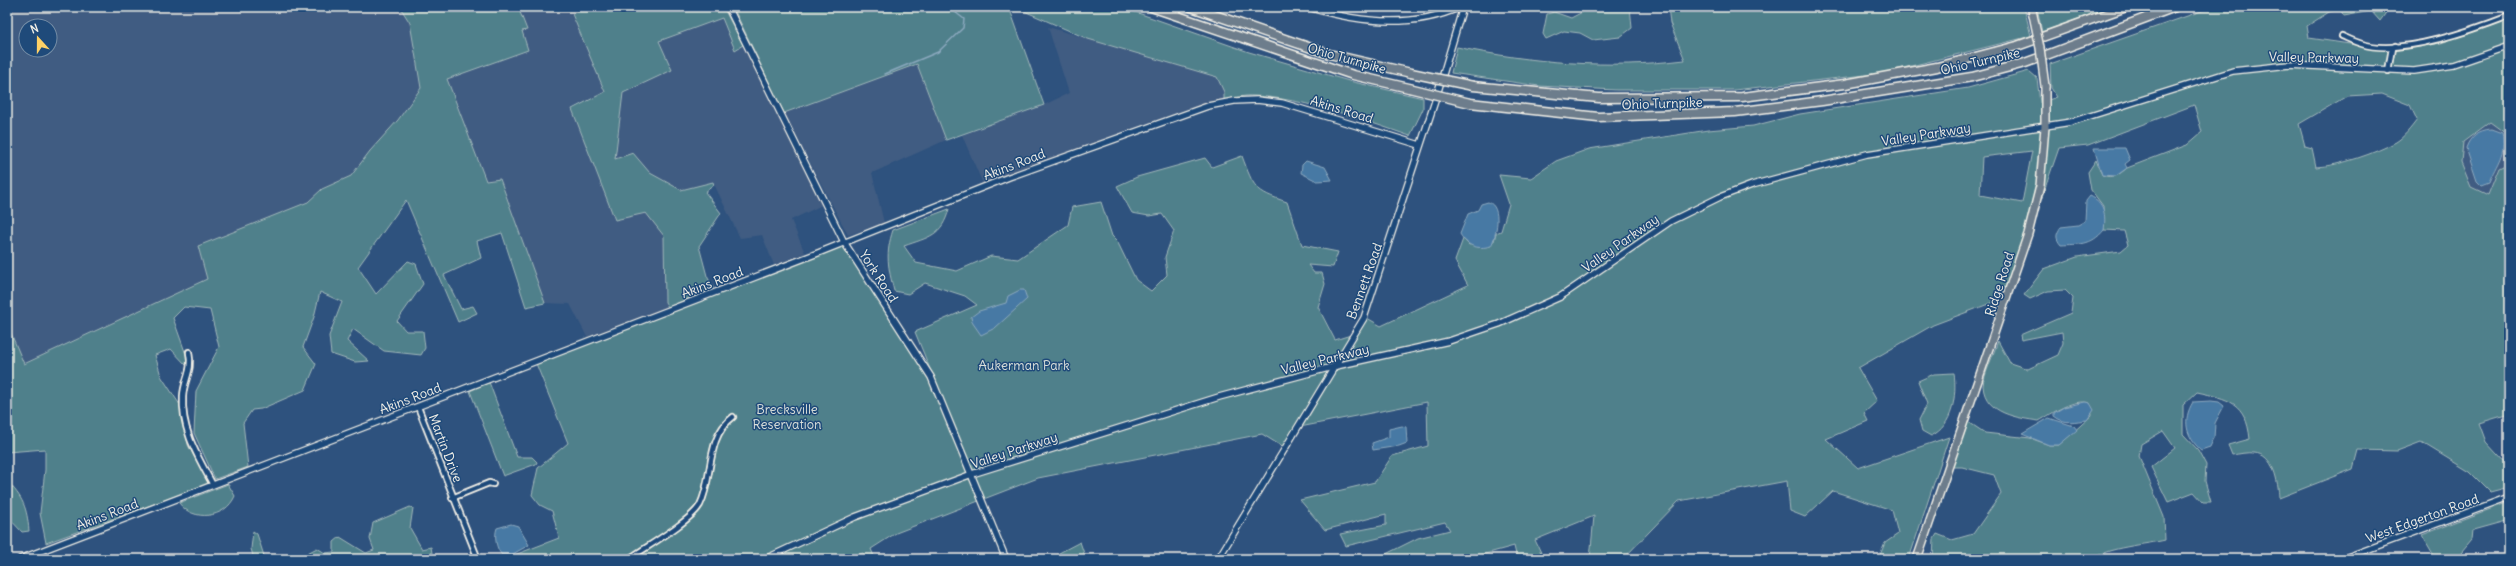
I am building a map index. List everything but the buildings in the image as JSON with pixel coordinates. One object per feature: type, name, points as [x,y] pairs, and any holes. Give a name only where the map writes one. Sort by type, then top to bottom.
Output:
[{"type":"highway","name":"Ohio Turnpike","points":[[1151,7],[1353,75],[1470,103],[1598,117],[1735,112],[1822,102],[1972,77],[2025,63],[2175,7]]},
{"type":"highway","name":"Ohio Turnpike","points":[[1191,7],[1329,54],[1411,73],[1473,86],[1599,98],[1742,97],[1845,84],[1937,67],[2017,46],[2126,7]]},
{"type":"main road","name":"Ridge Road","points":[[1917,559],[2028,234],[2040,186],[2045,126],[2044,86],[2040,48],[2032,8]]},
{"type":"street","name":"York Road","points":[[728,7],[844,242],[931,377],[1006,559]]},
{"type":"street","points":[[1308,7],[1333,14],[1382,21],[1408,20],[1460,7]]},
{"type":"street","name":"Bennett Road","points":[[1218,559],[1364,318],[1463,7]]},
{"type":"street","name":"Valley Parkway","points":[[2342,36],[2363,45],[2395,46],[2461,35],[2509,16]]},
{"type":"street","points":[[2388,70],[2392,48],[2395,46]]},
{"type":"street","name":"Valley Parkway","points":[[765,559],[855,517],[972,474],[1219,397],[1336,366],[1449,341],[1535,310],[1584,282],[1671,222],[1720,197],[1752,185],[1867,154],[2045,126],[2097,115],[2203,79],[2262,66],[2315,65],[2388,70],[2435,69],[2454,65],[2509,46]]},
{"type":"street","name":"Akins Road","points":[[20,559],[1137,130],[1208,106],[1234,101],[1257,100],[1282,103],[1420,145]]},
{"type":"street","points":[[189,352],[192,364],[183,396],[190,441],[213,485]]},
{"type":"street","name":"Martin Drive","points":[[418,407],[452,498],[478,559]]},
{"type":"street","points":[[629,559],[690,518],[699,505],[718,433],[733,418]]},
{"type":"street","name":"Martin Drive","points":[[452,498],[489,483],[493,484]]},
{"type":"street","name":"West Edgerton Road","points":[[2342,559],[2509,497]]},
{"type":"shaded area","points":[[7,7],[400,7],[410,23],[421,88],[398,120],[370,151],[351,176],[322,189],[308,202],[198,246],[207,279],[24,364],[7,324]]},
{"type":"shaded area","points":[[518,7],[588,7],[572,14],[605,92],[572,108],[664,236],[665,302],[668,307],[587,337],[570,304],[545,303],[500,179],[486,181],[447,79],[528,50],[522,31],[526,29]]},
{"type":"shaded area","points":[[722,18],[735,50],[743,45],[822,205],[791,220],[805,253],[774,265],[762,235],[740,238],[713,182],[681,190],[650,173],[633,153],[615,159],[623,93],[672,70],[659,41]]},
{"type":"shaded area","points":[[1048,27],[1217,77],[1224,92],[1224,100],[1190,108],[983,184],[962,135],[1044,105],[1069,93]]},
{"type":"shaded area","points":[[918,64],[946,140],[872,173],[884,223],[848,235],[784,113]]},
{"type":"shaded area","points":[[2491,122],[2509,136],[2509,163],[2499,168],[2488,195],[2471,187],[2461,162],[2462,142]]},
{"type":"shaded area","points":[[2491,129],[2502,133],[2502,153],[2489,182],[2481,185],[2477,181],[2466,148],[2470,140],[2476,134]]},
{"type":"shaded area","points":[[2094,148],[2125,148],[2130,160],[2125,164],[2127,168],[2116,176],[2102,175]]},
{"type":"shaded area","points":[[1306,161],[1325,167],[1332,180],[1317,181],[1301,173],[1302,165]]},
{"type":"shaded area","points":[[2090,196],[2102,206],[2105,219],[2104,230],[2089,242],[2061,245],[2057,238],[2059,229],[2061,227],[2078,225],[2085,221],[2086,201]]},
{"type":"shaded area","points":[[1488,202],[1493,205],[1496,210],[1496,229],[1491,246],[1481,248],[1466,242],[1460,234],[1468,214],[1478,210],[1481,204]]},
{"type":"shaded area","points":[[1020,290],[1024,290],[1027,299],[995,328],[981,335],[972,322],[971,317],[979,311],[1006,303],[1008,296]]},
{"type":"shaded area","points":[[2085,402],[2090,403],[2094,410],[2087,420],[2074,422],[2062,421],[2054,416],[2054,413],[2064,407]]},
{"type":"shaded area","points":[[2193,402],[2219,402],[2224,406],[2215,423],[2214,438],[2210,447],[2201,450],[2189,434],[2187,428],[2188,415]]},
{"type":"shaded area","points":[[2049,418],[2074,426],[2077,430],[2059,445],[2049,445],[2022,434]]},
{"type":"shaded area","points":[[1402,426],[1406,427],[1407,443],[1399,446],[1373,450],[1372,443],[1389,437],[1389,429]]},
{"type":"shaded area","points":[[511,524],[518,526],[529,545],[511,555],[502,555],[496,542],[497,528]]},
{"type":"green space","points":[[400,7],[518,7],[527,30],[522,31],[528,50],[447,79],[486,181],[500,179],[545,303],[526,307],[502,233],[477,241],[481,258],[444,275],[461,309],[473,306],[477,313],[458,322],[406,200],[358,267],[376,294],[408,261],[416,264],[423,284],[397,321],[406,331],[423,331],[425,348],[421,355],[384,351],[353,329],[347,341],[369,361],[355,362],[331,354],[329,336],[342,302],[320,292],[314,317],[303,347],[316,364],[305,390],[261,409],[252,410],[243,423],[248,467],[215,479],[194,433],[196,391],[219,347],[210,310],[184,307],[173,318],[189,363],[186,365],[171,349],[155,355],[161,376],[182,408],[188,445],[209,484],[46,543],[40,513],[45,470],[45,449],[7,452],[7,324],[24,364],[207,279],[198,246],[308,202],[322,189],[351,176],[370,151],[398,120],[421,88],[410,23]]},
{"type":"green space","points":[[588,7],[723,7],[743,45],[735,50],[722,18],[659,41],[672,70],[623,93],[615,159],[633,153],[650,173],[681,190],[713,182],[714,185],[705,192],[721,213],[699,246],[707,276],[713,288],[668,307],[665,302],[664,236],[646,213],[615,220],[572,109],[605,92],[572,14]]},
{"type":"green space","points":[[733,7],[1009,7],[1044,105],[946,140],[917,64],[784,113]]},
{"type":"green space","points":[[1015,7],[1121,7],[1249,52],[1349,81],[1423,98],[1423,109],[1410,136],[1313,105],[1293,101],[1251,96],[1224,100],[1224,92],[1217,77],[1088,39]]},
{"type":"green space","points":[[1592,7],[1630,7],[1632,28],[1620,37],[1593,40],[1580,33],[1564,31],[1546,39],[1543,34],[1547,14],[1554,12],[1571,18]]},
{"type":"green space","points":[[1668,7],[2024,7],[2031,36],[1883,73],[1734,90],[1616,90],[1539,86],[1451,73],[1457,47],[1513,57],[1571,63],[1628,64],[1685,60],[1670,23]]},
{"type":"green space","points":[[2037,7],[2112,7],[2042,32]]},
{"type":"green space","points":[[2213,7],[2390,7],[2380,21],[2371,11],[2344,16],[2340,9],[2329,12],[2307,26],[2309,38],[2370,47],[2406,49],[2441,43],[2509,19],[2509,136],[2490,122],[2463,142],[2461,162],[2471,187],[2488,195],[2499,168],[2509,163],[2509,414],[2479,423],[2486,442],[2509,467],[2509,487],[2490,492],[2470,472],[2421,442],[2397,451],[2358,450],[2353,469],[2279,498],[2274,470],[2266,458],[2254,453],[2232,455],[2228,445],[2250,439],[2245,417],[2240,410],[2227,400],[2197,392],[2183,405],[2183,434],[2198,450],[2206,465],[2205,481],[2211,502],[2203,502],[2194,492],[2168,502],[2151,467],[2175,448],[2163,431],[2141,444],[2139,456],[2164,517],[2165,540],[2116,549],[2099,555],[2094,559],[1933,559],[1934,539],[1937,534],[1952,540],[1973,534],[2001,494],[1994,475],[1962,467],[1951,467],[1967,421],[1985,433],[2030,438],[2049,445],[2059,445],[2092,415],[2090,403],[2084,402],[2070,404],[2039,421],[2004,413],[1996,409],[1985,395],[1983,386],[1985,377],[1998,341],[2010,363],[2028,369],[2058,355],[2063,343],[2062,332],[2021,340],[2020,335],[2071,313],[2073,298],[2065,290],[2048,291],[2030,299],[2024,295],[2044,269],[2077,257],[2121,251],[2128,245],[2124,231],[2104,230],[2103,206],[2091,190],[2088,172],[2096,160],[2102,175],[2109,177],[2116,176],[2127,168],[2187,145],[2202,132],[2194,105],[2088,145],[2059,148],[2007,297],[1933,325],[1858,368],[1877,401],[1864,413],[1868,421],[1826,439],[1858,468],[1949,437],[1909,559],[1887,559],[1880,555],[1885,543],[1898,534],[1892,510],[1833,491],[1805,517],[1790,511],[1787,481],[1679,501],[1623,559],[1590,559],[1594,516],[1535,540],[1544,559],[1517,559],[1514,546],[1467,559],[1376,559],[1418,538],[1450,530],[1445,522],[1346,546],[1340,534],[1386,525],[1386,514],[1325,530],[1300,500],[1375,482],[1392,456],[1428,446],[1427,402],[1300,427],[1286,449],[1262,434],[1038,478],[896,533],[871,549],[875,559],[866,559],[863,553],[849,559],[504,559],[559,538],[552,511],[540,505],[532,495],[538,468],[568,443],[535,361],[843,242],[932,374],[915,332],[977,305],[965,296],[925,283],[908,294],[894,291],[888,260],[890,239],[893,230],[949,209],[943,225],[938,230],[927,237],[904,246],[916,263],[957,271],[991,256],[1018,259],[1068,225],[1072,207],[1101,202],[1112,236],[1117,241],[1136,280],[1151,291],[1167,275],[1165,257],[1174,231],[1162,214],[1149,216],[1132,213],[1117,186],[1137,177],[1205,158],[1212,167],[1242,156],[1249,175],[1257,187],[1268,195],[1287,202],[1302,245],[1338,252],[1333,267],[1308,265],[1314,273],[1322,273],[1325,284],[1318,307],[1335,340],[1357,333],[1367,318],[1381,326],[1468,285],[1455,261],[1463,239],[1469,245],[1494,241],[1496,233],[1501,231],[1509,204],[1499,175],[1531,178],[1556,161],[1589,149],[1708,130],[1753,126],[1800,114],[1968,88],[2029,71],[2037,78],[2040,103],[2057,97],[2051,88],[2050,64]],"holes":[[[2382,94],[2410,105],[2417,120],[2402,138],[2378,150],[2346,162],[2316,167],[2312,148],[2305,146],[2299,124],[2347,96]],[[2032,151],[2022,203],[1980,195],[1982,157]]]},
{"type":"green space","points":[[1954,373],[1955,391],[1952,409],[1944,425],[1931,436],[1922,431],[1919,420],[1927,404],[1918,381],[1934,374]]},
{"type":"green space","points":[[489,382],[517,457],[532,457],[537,462],[536,464],[503,476],[470,391]]},
{"type":"green space","points":[[7,481],[23,503],[27,515],[29,531],[22,532],[7,516]]},
{"type":"green space","points":[[228,484],[235,496],[230,504],[217,513],[200,515],[192,513],[179,503]]},
{"type":"green space","points":[[2509,502],[2509,520],[2473,530],[2472,540],[2456,559],[2436,559],[2422,535]]},
{"type":"green space","points":[[410,507],[413,508],[410,528],[422,549],[431,547],[433,559],[296,559],[317,548],[325,553],[334,552],[334,542],[340,537],[366,553],[374,550],[370,539],[373,523]]},
{"type":"green space","points":[[253,531],[257,534],[265,559],[254,559],[251,549]]},
{"type":"green space","points":[[1080,542],[1086,559],[1057,557],[1059,553]]},
{"type":"waterway","points":[[885,74],[938,52],[963,28],[964,19],[955,12],[956,7]]},
{"type":"park label","name":"Aukerman Park","points":[[1024,365]]},
{"type":"park label","name":"Brecksville Reservation","points":[[787,416]]}]
